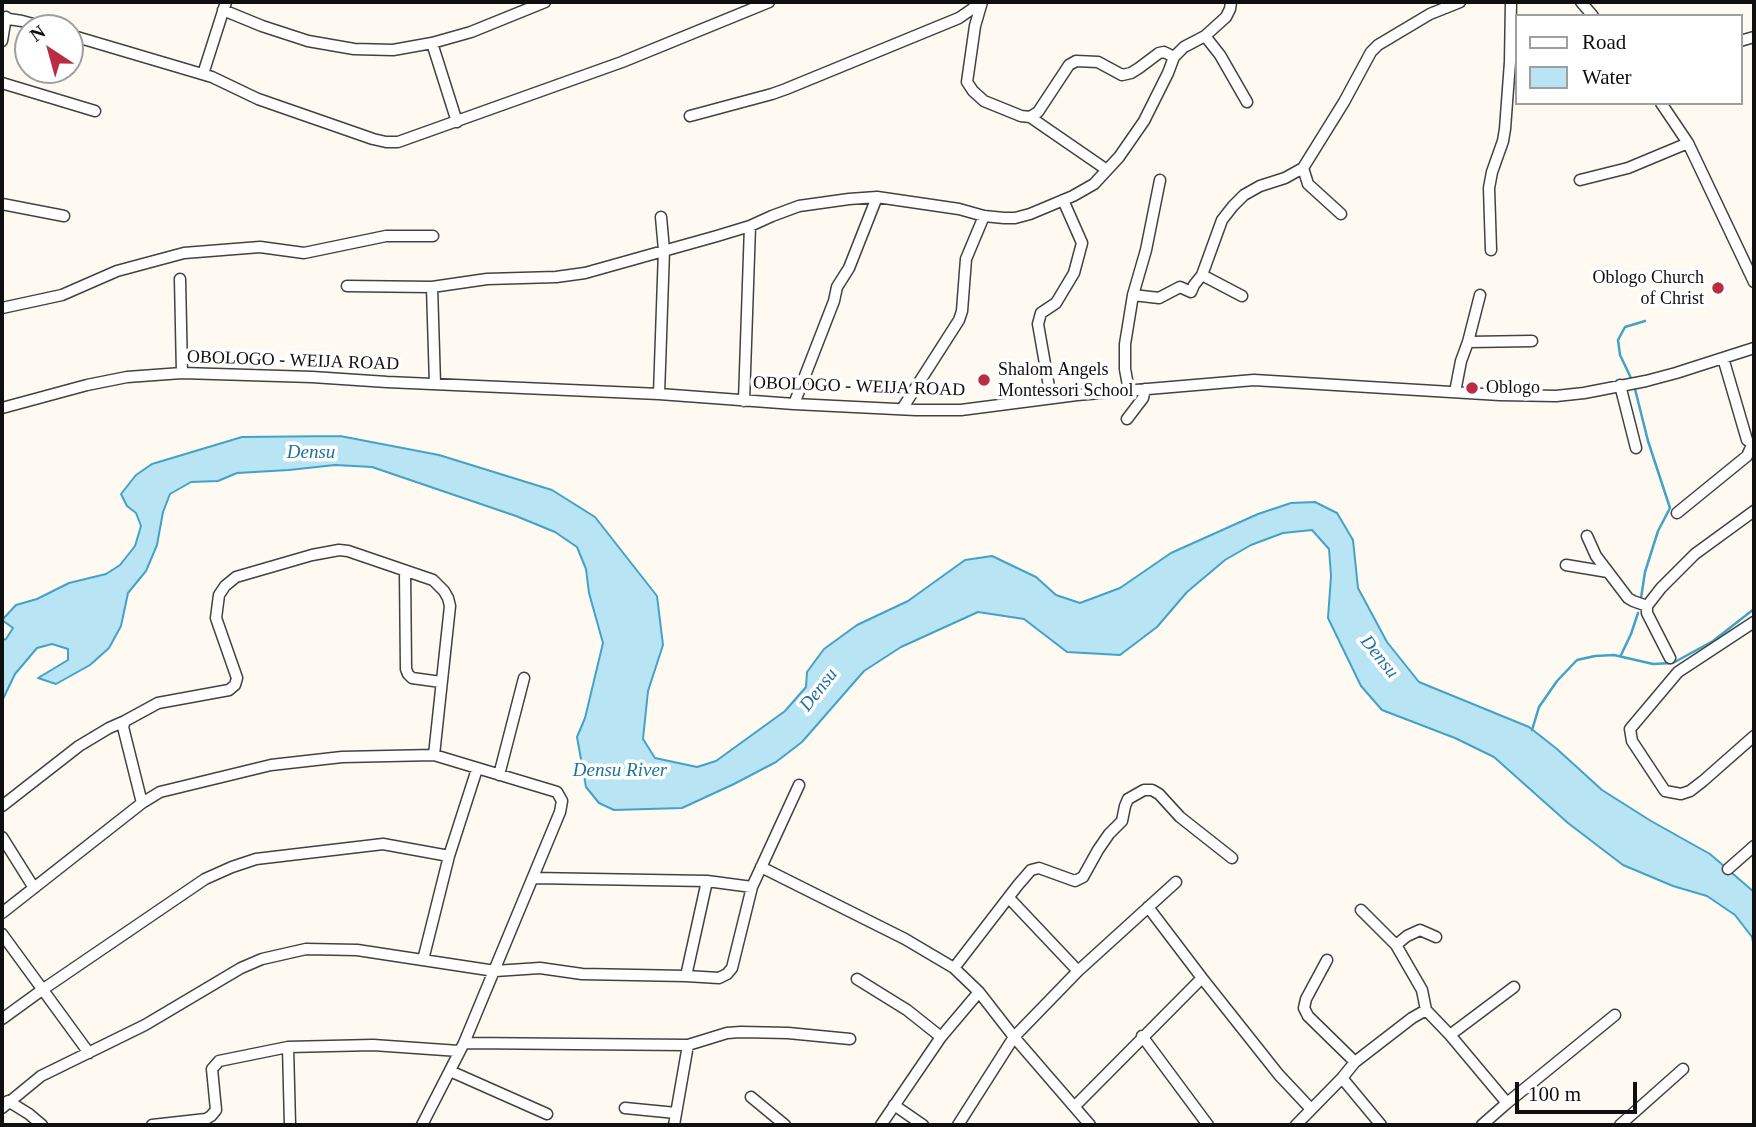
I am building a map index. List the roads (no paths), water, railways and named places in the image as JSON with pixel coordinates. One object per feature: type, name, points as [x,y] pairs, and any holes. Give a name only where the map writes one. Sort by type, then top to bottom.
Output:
[{"type":"street","points":[[202,74],[225,6],[262,26],[308,41],[354,49],[393,50],[471,32],[545,2]]},
{"type":"street","points":[[84,39],[212,77],[258,99],[373,139],[398,142],[622,62],[769,2]]},
{"type":"street","points":[[690,116],[772,94],[959,18],[981,2]]},
{"type":"street","points":[[981,2],[967,82],[973,92],[984,101],[1030,117],[1107,170]]},
{"type":"street","points":[[347,286],[432,287],[487,279],[556,277],[586,272],[692,244],[750,226],[799,206],[877,197],[959,209],[984,216],[1015,218],[1030,214],[1094,184],[1119,157],[1144,121],[1174,57],[1184,47],[1205,36],[1226,17],[1230,2]]},
{"type":"street","points":[[1133,295],[1159,298],[1180,287],[1191,292],[1202,275],[1222,220],[1244,195],[1303,168],[1371,52],[1430,15],[1460,2]]},
{"type":"street","points":[[1491,250],[1489,188],[1503,141],[1510,62],[1511,2]]},
{"type":"street","points":[[2,41],[4,18]]},
{"type":"street","points":[[1205,36],[1220,55],[1247,102]]},
{"type":"street","points":[[432,43],[457,122]]},
{"type":"street","points":[[1030,117],[1038,112],[1069,65],[1076,61],[1098,62],[1122,75],[1131,73],[1159,52],[1174,57]]},
{"type":"street","points":[[2,83],[95,111]]},
{"type":"street","points":[[1662,105],[1688,143],[1754,282]]},
{"type":"street","points":[[1580,180],[1628,168],[1688,143]]},
{"type":"street","points":[[1303,168],[1308,184],[1341,214]]},
{"type":"street","points":[[1129,391],[1124,355],[1133,295],[1146,250],[1160,180]]},
{"type":"street","points":[[794,404],[837,287],[849,268],[877,197]]},
{"type":"street","points":[[1051,398],[1038,324],[1041,313],[1056,303],[1074,273],[1082,243],[1063,200]]},
{"type":"street","points":[[2,204],[64,216]]},
{"type":"street","points":[[902,409],[962,311],[966,259],[984,216]]},
{"type":"street","points":[[659,394],[664,250],[661,217]]},
{"type":"street","points":[[744,401],[750,226]]},
{"type":"street","points":[[2,308],[62,295],[117,271],[184,253],[260,247],[304,253],[386,236],[433,236]]},
{"type":"street","points":[[1202,275],[1242,296]]},
{"type":"street","points":[[180,279],[183,373]]},
{"type":"street","points":[[432,287],[435,384]]},
{"type":"street","points":[[1455,392],[1480,295]]},
{"type":"street","points":[[1468,342],[1532,341]]},
{"type":"street","name":"OBOLOGO - WEIJA ROAD","points":[[3,405],[127,377],[183,373],[312,377],[659,394],[794,404],[961,410],[1051,398],[1254,380],[1556,396],[1620,386],[1676,373],[1754,348]]},
{"type":"street","points":[[1677,513],[1747,456],[1753,445],[1747,440],[1723,358]]},
{"type":"street","points":[[1620,386],[1636,448]]},
{"type":"street","points":[[1127,419],[1143,398],[1145,389]]},
{"type":"street","points":[[1670,658],[1647,614],[1647,606],[1695,554],[1754,512]]},
{"type":"street","points":[[1587,536],[1595,556],[1628,598],[1647,606]]},
{"type":"street","points":[[2,806],[79,746],[158,703],[229,690],[236,685],[237,678],[216,618],[219,595],[225,586],[236,578],[312,555],[339,550],[433,580],[448,598],[450,606],[434,755]]},
{"type":"street","points":[[1566,565],[1608,572]]},
{"type":"street","points":[[405,571],[406,669],[412,678],[441,682]]},
{"type":"street","points":[[1754,622],[1678,672],[1630,729],[1632,741],[1665,791],[1681,794],[1703,781],[1754,736]]},
{"type":"street","points":[[499,775],[524,678]]},
{"type":"street","points":[[125,721],[123,727],[142,803]]},
{"type":"street","points":[[2,913],[142,803],[160,792],[271,765],[342,757],[434,755],[557,792],[562,801],[561,812],[495,971],[450,1071],[422,1125]]},
{"type":"street","points":[[423,960],[449,856],[477,769]]},
{"type":"street","points":[[42,1125],[29,1114],[5,1104],[41,1076],[145,1025],[241,968],[262,959],[306,949],[357,950],[495,971],[540,968],[582,974],[719,978],[733,968],[752,887],[799,785]]},
{"type":"street","points":[[954,968],[1031,870],[1040,868],[1075,881],[1083,877],[1109,834],[1122,821],[1128,799],[1144,790],[1159,794],[1180,817],[1232,858]]},
{"type":"street","points":[[2,837],[34,888]]},
{"type":"street","points":[[2,1019],[205,880],[232,867],[256,859],[383,844],[449,856]]},
{"type":"street","points":[[1728,869],[1754,846]]},
{"type":"street","points":[[761,867],[905,939],[954,968],[979,992],[1086,1124]]},
{"type":"street","points":[[533,878],[707,881],[752,887]]},
{"type":"street","points":[[686,975],[707,881]]},
{"type":"street","points":[[958,1125],[1014,1037],[1078,971],[1176,882]]},
{"type":"street","points":[[1009,898],[1078,971]]},
{"type":"street","points":[[1148,907],[1279,1076],[1311,1109]]},
{"type":"street","points":[[1361,910],[1396,945],[1422,990],[1426,1010],[1507,1103]]},
{"type":"street","points":[[1396,945],[1420,930],[1436,937]]},
{"type":"street","points":[[2,934],[89,1053]]},
{"type":"street","points":[[1327,960],[1304,1008],[1308,1016],[1354,1062]]},
{"type":"street","points":[[1074,1106],[1202,978]]},
{"type":"street","points":[[857,979],[907,1010],[941,1037]]},
{"type":"street","points":[[1450,1035],[1514,986]]},
{"type":"street","points":[[881,1125],[941,1037],[979,992]]},
{"type":"street","points":[[1297,1125],[1354,1062],[1426,1010]]},
{"type":"street","points":[[1482,1125],[1615,1016]]},
{"type":"street","points":[[152,1125],[206,1119],[211,1116],[216,1110],[212,1069],[219,1061],[288,1047],[688,1045],[727,1033],[741,1032],[850,1039]]},
{"type":"street","points":[[1142,1036],[1208,1125]]},
{"type":"street","points":[[674,1125],[688,1045]]},
{"type":"street","points":[[288,1047],[290,1125]]},
{"type":"street","points":[[1620,1125],[1683,1069]]},
{"type":"street","points":[[450,1071],[547,1114]]},
{"type":"street","points":[[1342,1078],[1381,1125]]},
{"type":"street","points":[[751,1097],[785,1125]]},
{"type":"street","points":[[894,1105],[923,1125]]},
{"type":"street","points":[[625,1108],[676,1113]]},
{"type":"water","name":"Densu River","points":[[340,436],[439,455],[552,490],[595,517],[657,596],[663,645],[648,691],[643,739],[655,758],[697,767],[716,761],[785,711],[806,687],[807,672],[824,649],[857,625],[908,601],[965,560],[992,556],[1036,577],[1056,595],[1080,603],[1120,588],[1171,553],[1258,514],[1291,503],[1315,502],[1337,513],[1353,540],[1358,588],[1387,642],[1419,682],[1529,727],[1602,790],[1710,854],[1754,892],[1754,947],[1752,937],[1735,915],[1707,896],[1673,886],[1623,865],[1568,823],[1494,757],[1455,738],[1382,710],[1361,686],[1328,618],[1331,576],[1329,549],[1312,530],[1283,533],[1251,545],[1225,560],[1187,592],[1157,627],[1120,655],[1067,652],[1024,619],[978,612],[901,647],[864,671],[802,742],[776,762],[682,808],[614,810],[599,803],[586,787],[577,737],[585,718],[603,643],[589,593],[586,569],[577,547],[555,532],[516,516],[372,467],[335,465],[237,473],[218,481],[191,482],[170,494],[163,512],[157,545],[146,571],[128,593],[121,626],[109,648],[90,665],[56,684],[38,678],[68,660],[68,649],[52,644],[37,648],[15,674],[2,701],[2,640],[6,639],[13,628],[2,620],[16,605],[37,599],[69,583],[106,574],[120,565],[135,546],[141,526],[136,513],[127,506],[121,494],[136,475],[152,464],[242,437]]},
{"type":"waterway","points":[[1631,378],[1620,355],[1618,340],[1625,327],[1645,321]]},
{"type":"waterway","points":[[1635,389],[1648,441],[1670,508],[1658,531],[1645,572],[1641,598]]},
{"type":"waterway","points":[[1532,730],[1539,707],[1557,681],[1577,660],[1614,655],[1653,664],[1673,663],[1713,641],[1754,609]]},
{"type":"waterway","points":[[1621,655],[1638,613]]},
{"type":"place","name":"Oblogo Church of Christ","points":[[1718,288]]},
{"type":"place","name":"Shalom Angels Montessori School","points":[[984,380]]},
{"type":"place","name":"Oblogo","points":[[1472,388]]},
{"type":"water label","name":"Densu","points":[[311,453]]},
{"type":"water label","name":"Densu","points":[[1379,657]]},
{"type":"water label","name":"Densu","points":[[819,690]]}]
